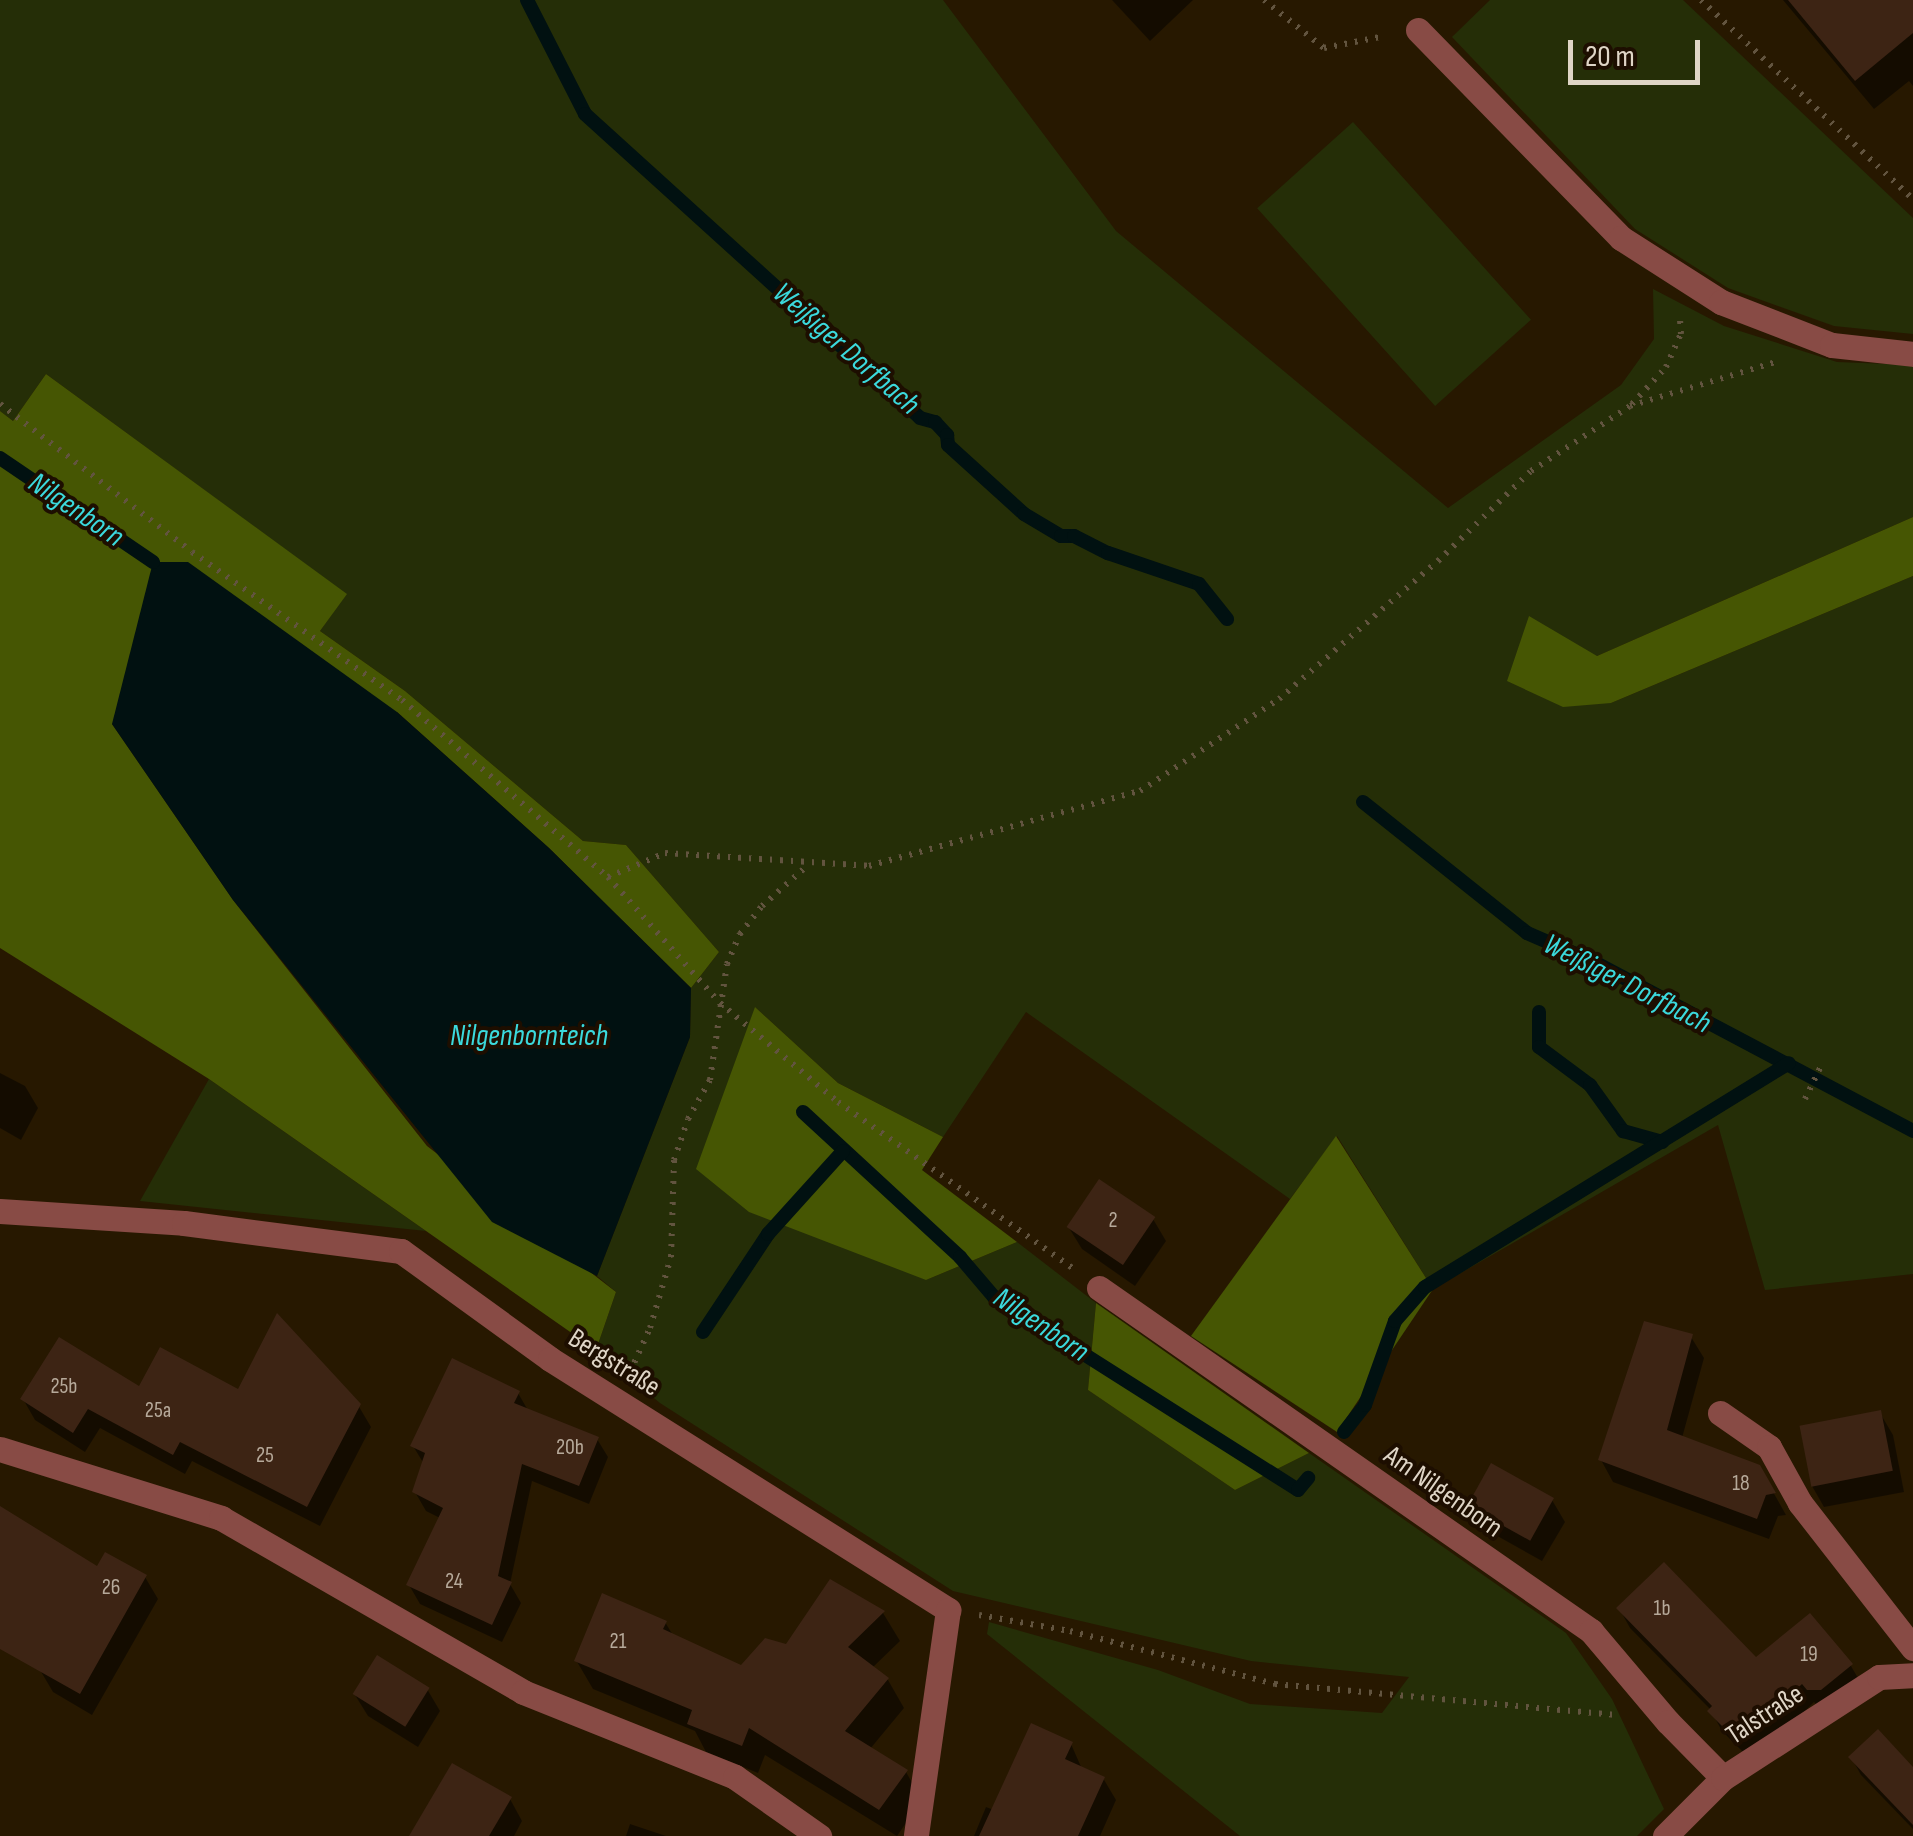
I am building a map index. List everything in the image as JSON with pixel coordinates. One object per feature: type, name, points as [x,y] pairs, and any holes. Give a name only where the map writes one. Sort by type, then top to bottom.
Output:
[{"type":"street","points":[[1418,30],[1622,238],[1721,302],[1832,345],[1913,354]]},
{"type":"street","name":"Bergstraße","points":[[0,1211],[184,1222],[400,1251],[550,1359],[948,1610]]},
{"type":"street","name":"Am Nilgenborn","points":[[1099,1288],[1591,1631],[1668,1722],[1724,1778]]},
{"type":"street","points":[[1720,1413],[1769,1446],[1800,1503],[1913,1648]]},
{"type":"street","points":[[0,1449],[222,1518],[523,1692],[735,1777],[819,1836]]},
{"type":"street","points":[[916,1836],[948,1610]]},
{"type":"street","name":"Talstraße","points":[[1665,1836],[1724,1778],[1879,1676],[1913,1675]]},
{"type":"path","points":[[1264,0],[1324,48],[1418,30]]},
{"type":"path","points":[[1702,0],[1913,198]]},
{"type":"path","points":[[608,877],[665,853],[870,866],[1140,790],[1279,700],[1438,561],[1531,472],[1630,406],[1666,368],[1681,334],[1679,299],[1664,265]]},
{"type":"path","points":[[1630,406],[1832,345]]},
{"type":"path","points":[[0,404],[192,552],[402,700],[608,877],[720,1002],[838,1102],[1099,1288]]},
{"type":"path","points":[[618,1401],[650,1328],[671,1257],[674,1160],[688,1119],[710,1080],[727,964],[740,934],[762,906],[808,865]]},
{"type":"path","points":[[1805,1099],[1823,1062]]},
{"type":"path","points":[[948,1610],[1070,1630],[1274,1684],[1560,1707],[1668,1722]]},
{"type":"green space","points":[[0,0],[943,0],[1116,231],[1448,508],[1621,385],[1654,339],[1653,289],[1724,326],[1837,362],[1913,365],[1913,517],[1597,656],[1611,703],[1913,576],[1913,1274],[1765,1290],[1718,1125],[1433,1289],[1337,1136],[1290,1199],[1026,1012],[943,1137],[838,1083],[755,1007],[926,1280],[1017,1242],[1096,1303],[1088,1390],[1235,1490],[1309,1453],[1566,1633],[1612,1699],[1664,1809],[1637,1836],[1240,1836],[987,1634],[989,1622],[1158,1670],[1250,1704],[1382,1713],[1409,1677],[1251,1661],[953,1591],[660,1403],[596,1350],[616,1292],[597,1276],[690,1037],[691,988],[719,952],[626,845],[583,841],[405,691],[320,631],[346,594],[46,374],[13,421],[0,411]]},
{"type":"green space","points":[[1490,0],[1683,0],[1913,218],[1913,334],[1834,326],[1728,288],[1635,229],[1452,37]]},
{"type":"green space","points":[[1353,122],[1531,320],[1435,406],[1257,208]]},
{"type":"green space","points":[[46,374],[347,594],[320,631],[405,691],[583,841],[626,845],[719,952],[691,988],[549,848],[397,712],[112,724],[233,900],[427,1146],[616,1292],[596,1350],[209,1079],[0,948],[0,411],[13,421]]},
{"type":"green space","points":[[1913,517],[1913,576],[1611,703],[1563,707],[1507,681],[1529,616],[1597,656]]},
{"type":"green space","points":[[755,1007],[838,1083],[943,1137],[922,1170],[1017,1242],[926,1280],[749,1212],[696,1169]]},
{"type":"green space","points":[[209,1079],[426,1231],[140,1201]]},
{"type":"green space","points":[[1336,1136],[1433,1289],[1337,1432],[1191,1336]]},
{"type":"green space","points":[[1096,1303],[1309,1453],[1235,1490],[1088,1390]]},
{"type":"water","name":"Nilgenbornteich","points":[[153,562],[188,562],[397,712],[549,848],[691,988],[690,1037],[597,1276],[492,1222],[233,900],[112,724]]},
{"type":"building","points":[[1788,0],[1913,0],[1913,33],[1855,81]]},
{"type":"building","points":[[1099,1179],[1155,1217],[1123,1265],[1067,1227]]},
{"type":"building","points":[[277,1313],[361,1404],[307,1507],[180,1442],[173,1455],[88,1409],[73,1433],[20,1399],[59,1337],[139,1386],[160,1347],[238,1389]]},
{"type":"building","points":[[1644,1321],[1693,1334],[1667,1430],[1760,1465],[1776,1493],[1766,1495],[1757,1519],[1598,1460]]},
{"type":"building","points":[[452,1358],[520,1391],[514,1403],[599,1437],[579,1486],[522,1464],[498,1576],[512,1582],[492,1625],[406,1585],[443,1508],[412,1492],[425,1453],[410,1446]]},
{"type":"building","points":[[1881,1410],[1893,1471],[1811,1487],[1800,1426]]},
{"type":"building","points":[[1491,1463],[1554,1498],[1530,1541],[1467,1506]]},
{"type":"building","points":[[0,1506],[97,1566],[105,1552],[147,1575],[80,1694],[0,1649]]},
{"type":"building","points":[[1664,1562],[1756,1657],[1810,1613],[1853,1664],[1821,1690],[1807,1690],[1802,1684],[1740,1744],[1707,1711],[1712,1706],[1616,1608]]},
{"type":"building","points":[[830,1579],[885,1611],[848,1647],[889,1678],[845,1731],[908,1770],[879,1810],[749,1728],[742,1746],[687,1724],[692,1710],[574,1661],[602,1593],[667,1621],[663,1629],[741,1665],[765,1638],[786,1644]]},
{"type":"building","points":[[377,1655],[430,1688],[405,1727],[353,1694]]},
{"type":"building","points":[[1031,1723],[1073,1742],[1065,1759],[1105,1777],[1078,1836],[979,1836]]},
{"type":"building","points":[[1878,1729],[1913,1767],[1913,1825],[1848,1757]]},
{"type":"building","points":[[452,1763],[512,1797],[489,1836],[409,1836]]},
{"type":"waterway","name":"Weißiger Dorfbach","points":[[527,0],[585,114],[920,418],[935,422],[947,435],[948,445],[1024,514],[1061,536],[1074,536],[1108,553],[1199,584],[1227,619]]},
{"type":"waterway","name":"Nilgenborn","points":[[0,458],[153,562]]},
{"type":"waterway","name":"Weißiger Dorfbach","points":[[1363,802],[1527,933],[1594,962],[1913,1131]]},
{"type":"waterway","points":[[1539,1012],[1539,1047],[1590,1085],[1623,1131],[1663,1142]]},
{"type":"waterway","name":"Nilgenborn","points":[[1344,1432],[1365,1405],[1395,1321],[1425,1287],[1789,1063]]},
{"type":"waterway","name":"Nilgenborn","points":[[803,1112],[960,1257],[994,1297],[1298,1490],[1308,1478]]},
{"type":"waterway","points":[[703,1332],[768,1234],[843,1151]]}]
